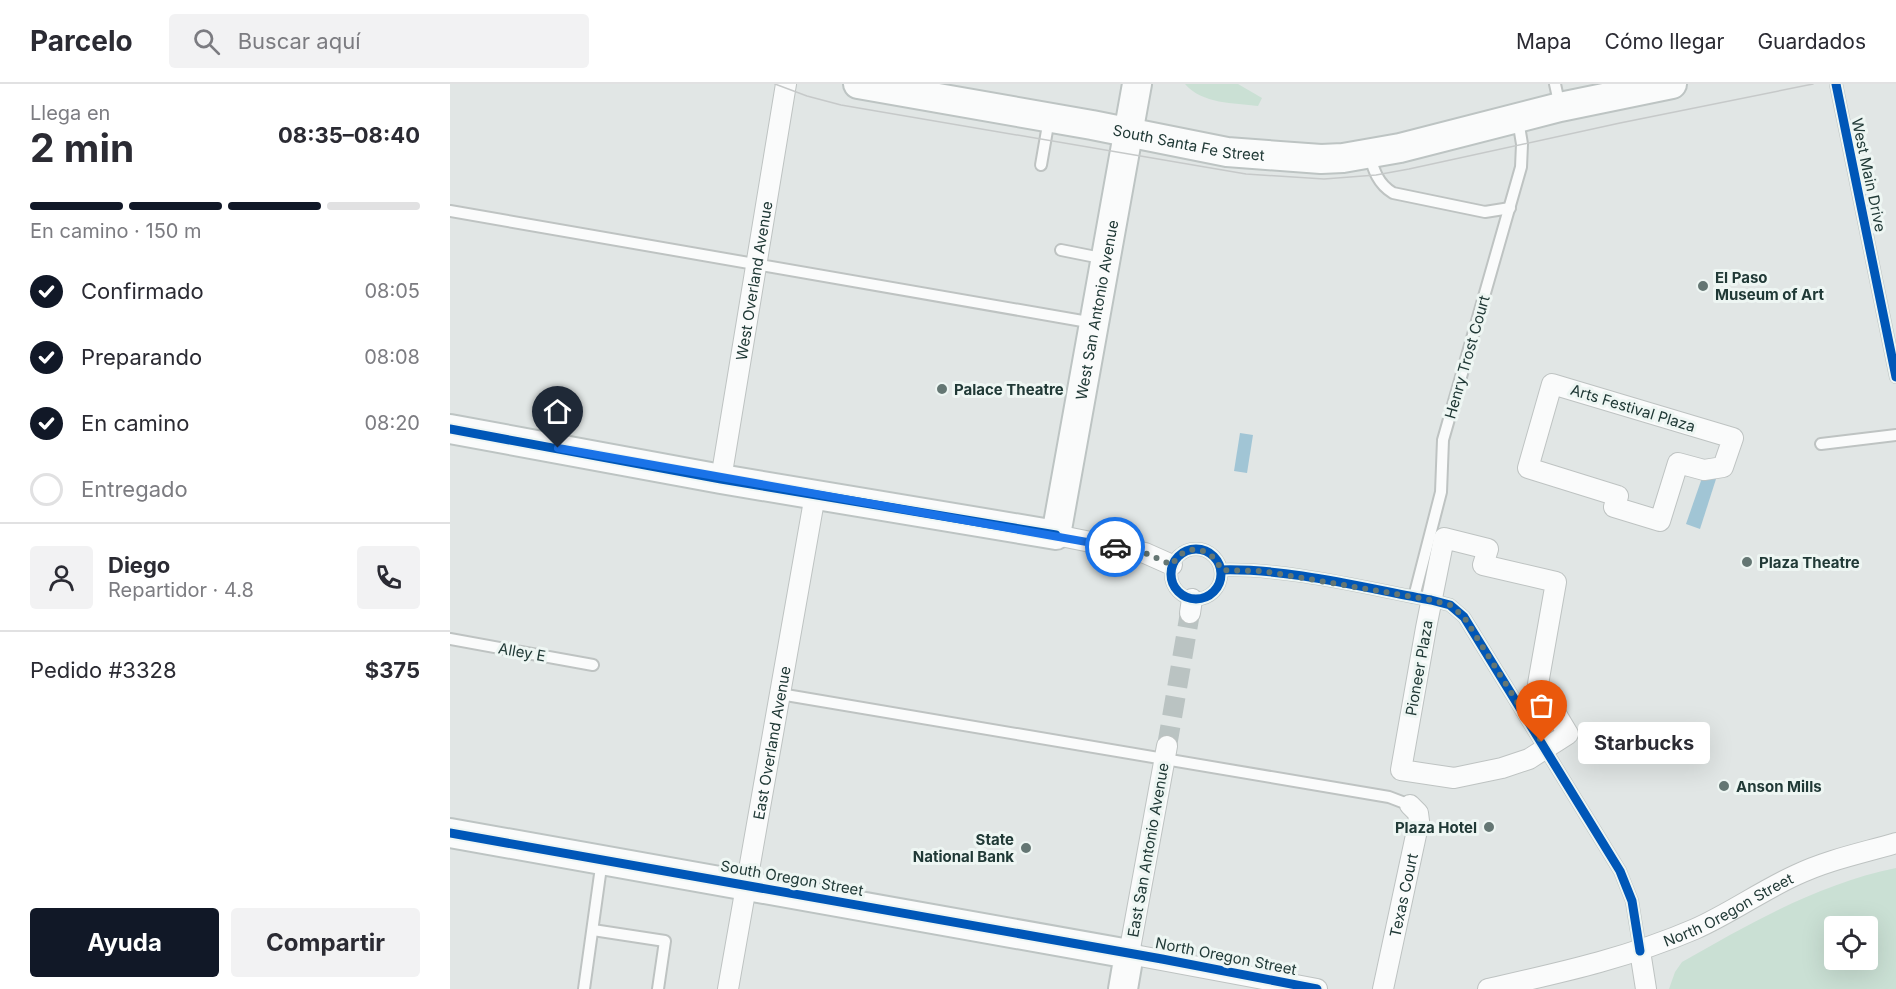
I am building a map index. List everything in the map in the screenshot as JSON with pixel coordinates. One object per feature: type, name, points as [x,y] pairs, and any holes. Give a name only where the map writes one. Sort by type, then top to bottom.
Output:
[{"type":"street","name":"West Overland Avenue","points":[[721,479],[786,84]]},
{"type":"street","name":"South Santa Fe Street","points":[[858,84],[1227,152],[1263,156],[1343,158],[1400,148],[1518,118],[1557,96],[1672,84]]},
{"type":"street","name":"West San Antonio Avenue","points":[[1056,536],[1137,84]]},
{"type":"street","name":"Arts Festival Plaza","points":[[1552,384],[1733,438],[1723,467],[1704,470],[1678,463],[1660,521],[1614,507],[1618,496],[1527,468],[1552,384]]},
{"type":"street","points":[[450,429],[721,479],[1056,536],[1145,553],[1172,565]]},
{"type":"street","name":"East Overland Avenue","points":[[728,989],[815,495]]},
{"type":"street","name":"Pioneer Plaza","points":[[1444,538],[1488,549],[1483,566],[1556,582],[1538,684],[1568,734],[1528,759],[1502,768],[1454,778],[1401,770],[1423,598],[1444,538]]},
{"type":"street","name":"East San Antonio Avenue","points":[[1123,989],[1165,753]]},
{"type":"street","name":"Texas Court","points":[[1383,989],[1419,821],[1418,813],[1410,805]]},
{"type":"street","name":"South Oregon Street","points":[[450,833],[1129,954]]},
{"type":"street","name":"North Oregon Street","points":[[1488,989],[1640,951],[1697,928],[1797,874],[1830,861],[1896,843]]},
{"type":"street","points":[[1640,951],[1646,989]]},
{"type":"street","name":"North Oregon Street","points":[[1129,954],[1252,983],[1317,989]]},
{"type":"lane","name":"West Main Drive","points":[[1836,84],[1896,377]]},
{"type":"lane","points":[[1041,165],[1049,118]]},
{"type":"lane","name":"Henry Trost Court","points":[[1423,598],[1441,492],[1443,440],[1521,167],[1522,144],[1518,118]]},
{"type":"lane","points":[[1369,154],[1383,187],[1393,193],[1485,212],[1510,207]]},
{"type":"lane","points":[[450,211],[756,266],[1095,323]]},
{"type":"lane","points":[[1061,250],[1106,259]]},
{"type":"lane","points":[[1821,444],[1896,435]]},
{"type":"lane","points":[[1205,550],[1218,562],[1221,570],[1219,584],[1215,591],[1191,606],[1174,588],[1171,580],[1172,565],[1182,552],[1205,550]]},
{"type":"lane","points":[[1221,570],[1262,571],[1423,598],[1450,605],[1464,617],[1620,872],[1632,901],[1640,951]]},
{"type":"lane","name":"Alley E","points":[[450,639],[593,665]]},
{"type":"lane","points":[[780,694],[1165,753],[1389,797],[1410,805]]},
{"type":"lane","points":[[584,989],[602,860]]},
{"type":"lane","points":[[592,930],[665,941],[658,989]]},
{"type":"green space","points":[[1185,84],[1238,84],[1262,98],[1258,106],[1219,101],[1192,91]]},
{"type":"green space","points":[[1896,868],[1896,989],[1669,989],[1675,972],[1682,962],[1786,906],[1839,884]]},
{"type":"water","points":[[1240,433],[1253,435],[1247,473],[1234,471]]},
{"type":"water","points":[[1703,475],[1716,479],[1700,529],[1686,524]]},
{"type":"tunnel","points":[[1167,746],[1190,613]]},
{"type":"tram line","points":[[775,84],[841,105],[1246,174],[1324,179],[1376,175],[1409,169],[1813,84]]},
{"type":"cycle path","points":[[1836,84],[1896,377]]},
{"type":"cycle path","points":[[450,429],[721,479],[1056,535]]},
{"type":"cycle path","points":[[1191,549],[1201,549],[1214,556],[1221,569],[1221,574],[1221,579],[1214,592],[1201,599],[1191,599],[1182,595],[1175,588],[1171,579],[1171,569],[1175,560],[1182,553],[1191,549]]},
{"type":"cycle path","points":[[1221,570],[1299,575],[1431,600],[1450,605],[1464,617],[1620,871],[1632,901],[1640,951]]},
{"type":"cycle path","points":[[450,833],[1162,959],[1317,989]]},
{"type":"way so far","points":[[1115,547],[1145,553],[1172,565],[1182,552],[1205,550],[1218,562],[1221,570],[1262,571],[1450,605],[1464,617],[1542,742]]},
{"type":"place","name":"El Paso Museum of Art","points":[[1703,286]]},
{"type":"place","name":"Palace Theatre","points":[[942,389]]},
{"type":"place","name":"Plaza Theatre","points":[[1747,562]]},
{"type":"place","name":"Starbucks","points":[[1542,742]]},
{"type":"place","name":"Anson Mills","points":[[1724,786]]},
{"type":"place","name":"Plaza Hotel","points":[[1489,827]]},
{"type":"place","name":"State National Bank","points":[[1026,848]]},
{"type":"route","points":[[558,448],[721,479],[1115,547]]}]
